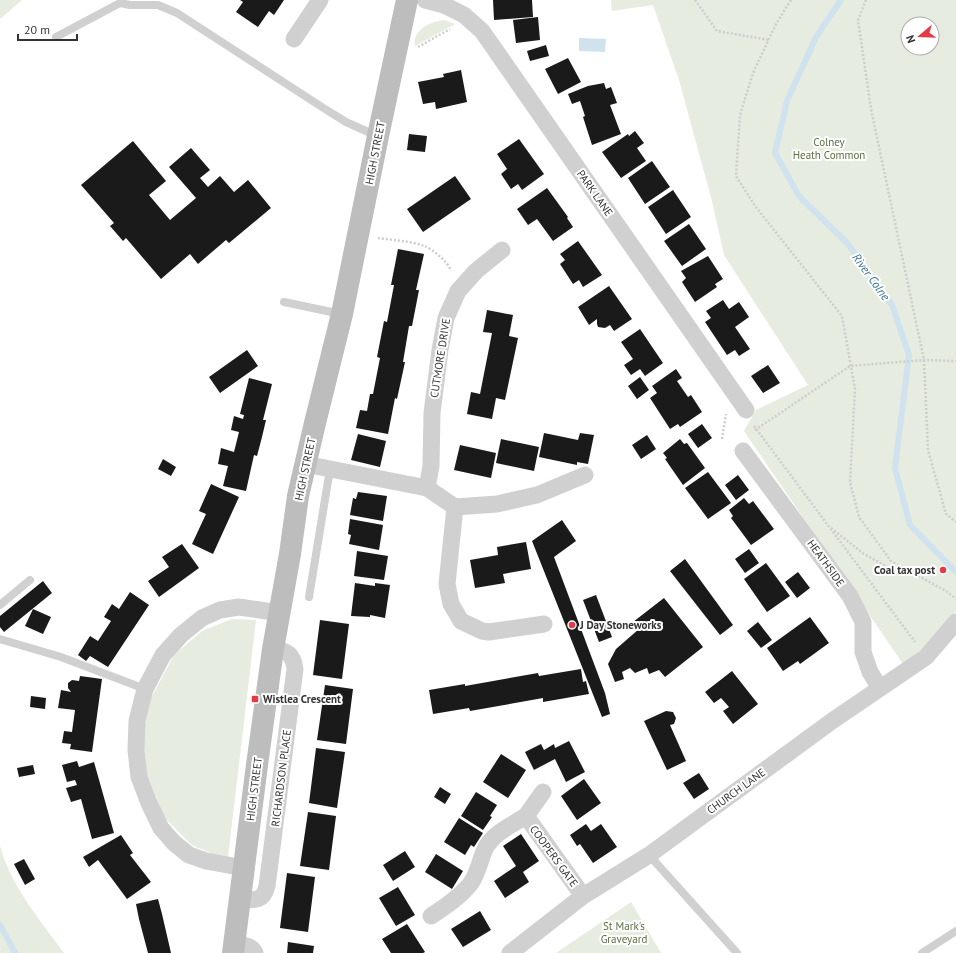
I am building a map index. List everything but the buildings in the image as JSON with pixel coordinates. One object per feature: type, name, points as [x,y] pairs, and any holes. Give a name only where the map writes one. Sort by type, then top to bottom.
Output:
[{"type":"street","points":[[294,39],[320,0]]},
{"type":"street","name":"HIGH STREET","points":[[255,953],[253,949],[249,947],[234,949],[274,649],[298,496],[342,314],[407,0]]},
{"type":"street","name":"PARK LANE","points":[[425,0],[444,5],[464,15],[482,31],[746,410]]},
{"type":"street","name":"CUTMORE DRIVE","points":[[427,488],[430,466],[432,412],[440,350],[446,318],[458,291],[476,271],[502,250]]},
{"type":"street","name":"HEATHSIDE","points":[[743,451],[850,596],[863,622],[863,652],[870,672],[880,688]]},
{"type":"street","points":[[305,464],[427,488],[455,507],[497,504],[536,495],[585,475]]},
{"type":"street","points":[[455,507],[447,584],[451,604],[461,621],[482,631],[489,632],[544,624]]},
{"type":"street","points":[[244,868],[206,861],[189,855],[174,843],[161,828],[139,777],[136,750],[137,721],[145,689],[163,655],[181,635],[202,618],[220,610],[239,607],[280,613]]},
{"type":"street","name":"CHURCH LANE","points":[[510,953],[583,896],[649,855],[826,725],[926,656],[956,622]]},
{"type":"street","name":"RICHARDSON PLACE","points":[[240,899],[252,900],[261,898],[265,894],[267,886],[295,669],[294,660],[289,653],[283,650],[274,649]]},
{"type":"street","name":"COOPERS GATE","points":[[431,916],[456,898],[471,882],[478,871],[486,847],[501,831],[526,816],[543,792]]},
{"type":"street","name":"COOPERS GATE","points":[[526,816],[583,896]]},
{"type":"lane","points":[[56,37],[120,3],[130,5],[158,5],[177,13],[346,122],[378,136]]},
{"type":"lane","points":[[284,302],[342,314]]},
{"type":"lane","points":[[308,597],[330,469]]},
{"type":"lane","points":[[0,605],[30,580]]},
{"type":"lane","points":[[0,639],[61,657],[145,689]]},
{"type":"lane","points":[[649,855],[737,953]]},
{"type":"lane","points":[[922,953],[956,931]]},
{"type":"path","points":[[695,0],[717,32],[769,40]]},
{"type":"path","points":[[791,0],[776,24],[753,73],[740,115],[736,176],[755,206],[842,316],[855,389],[850,482],[858,517],[891,561],[946,591],[956,599]]},
{"type":"path","points":[[866,0],[858,20],[871,109],[924,360],[928,450],[946,514],[956,522]]},
{"type":"path","points":[[417,48],[453,27]]},
{"type":"path","points":[[358,234],[424,246],[432,250],[450,267],[458,291]]},
{"type":"path","points":[[756,430],[850,366],[924,360],[956,361]]},
{"type":"path","points":[[746,410],[756,430],[926,656]]},
{"type":"path","points":[[828,526],[864,554],[891,569],[914,574]]},
{"type":"green space","points":[[0,0],[22,0],[0,19]]},
{"type":"green space","name":"Colney Heath Common","points":[[611,0],[956,0],[956,611],[927,645],[903,664],[744,431],[756,410],[808,385],[724,255],[712,201],[679,80],[653,5],[612,11]]},
{"type":"green space","points":[[444,20],[455,24],[415,46],[416,35],[419,31],[428,25]]},
{"type":"green space","points":[[232,619],[256,620],[228,857],[215,855],[192,845],[164,817],[147,774],[143,734],[151,698],[174,655],[202,631]]},
{"type":"green space","points":[[0,846],[11,875],[19,889],[64,953],[0,953]]},
{"type":"green space","name":"St Mark's Graveyard","points":[[631,902],[661,953],[556,953]]},
{"type":"water","points":[[579,38],[606,39],[605,52],[579,51]]},
{"type":"waterway","name":"River Colne","points":[[841,0],[816,37],[787,101],[775,153],[799,196],[848,244],[892,305],[909,355],[895,468],[910,525],[956,572]]},
{"type":"waterway","points":[[0,925],[15,953]]},
{"type":"place","name":"Coal tax post","points":[[943,570]]},
{"type":"place","name":"J Day Stoneworks","points":[[572,625]]},
{"type":"place","name":"Wistlea Crescent","points":[[255,699]]}]
